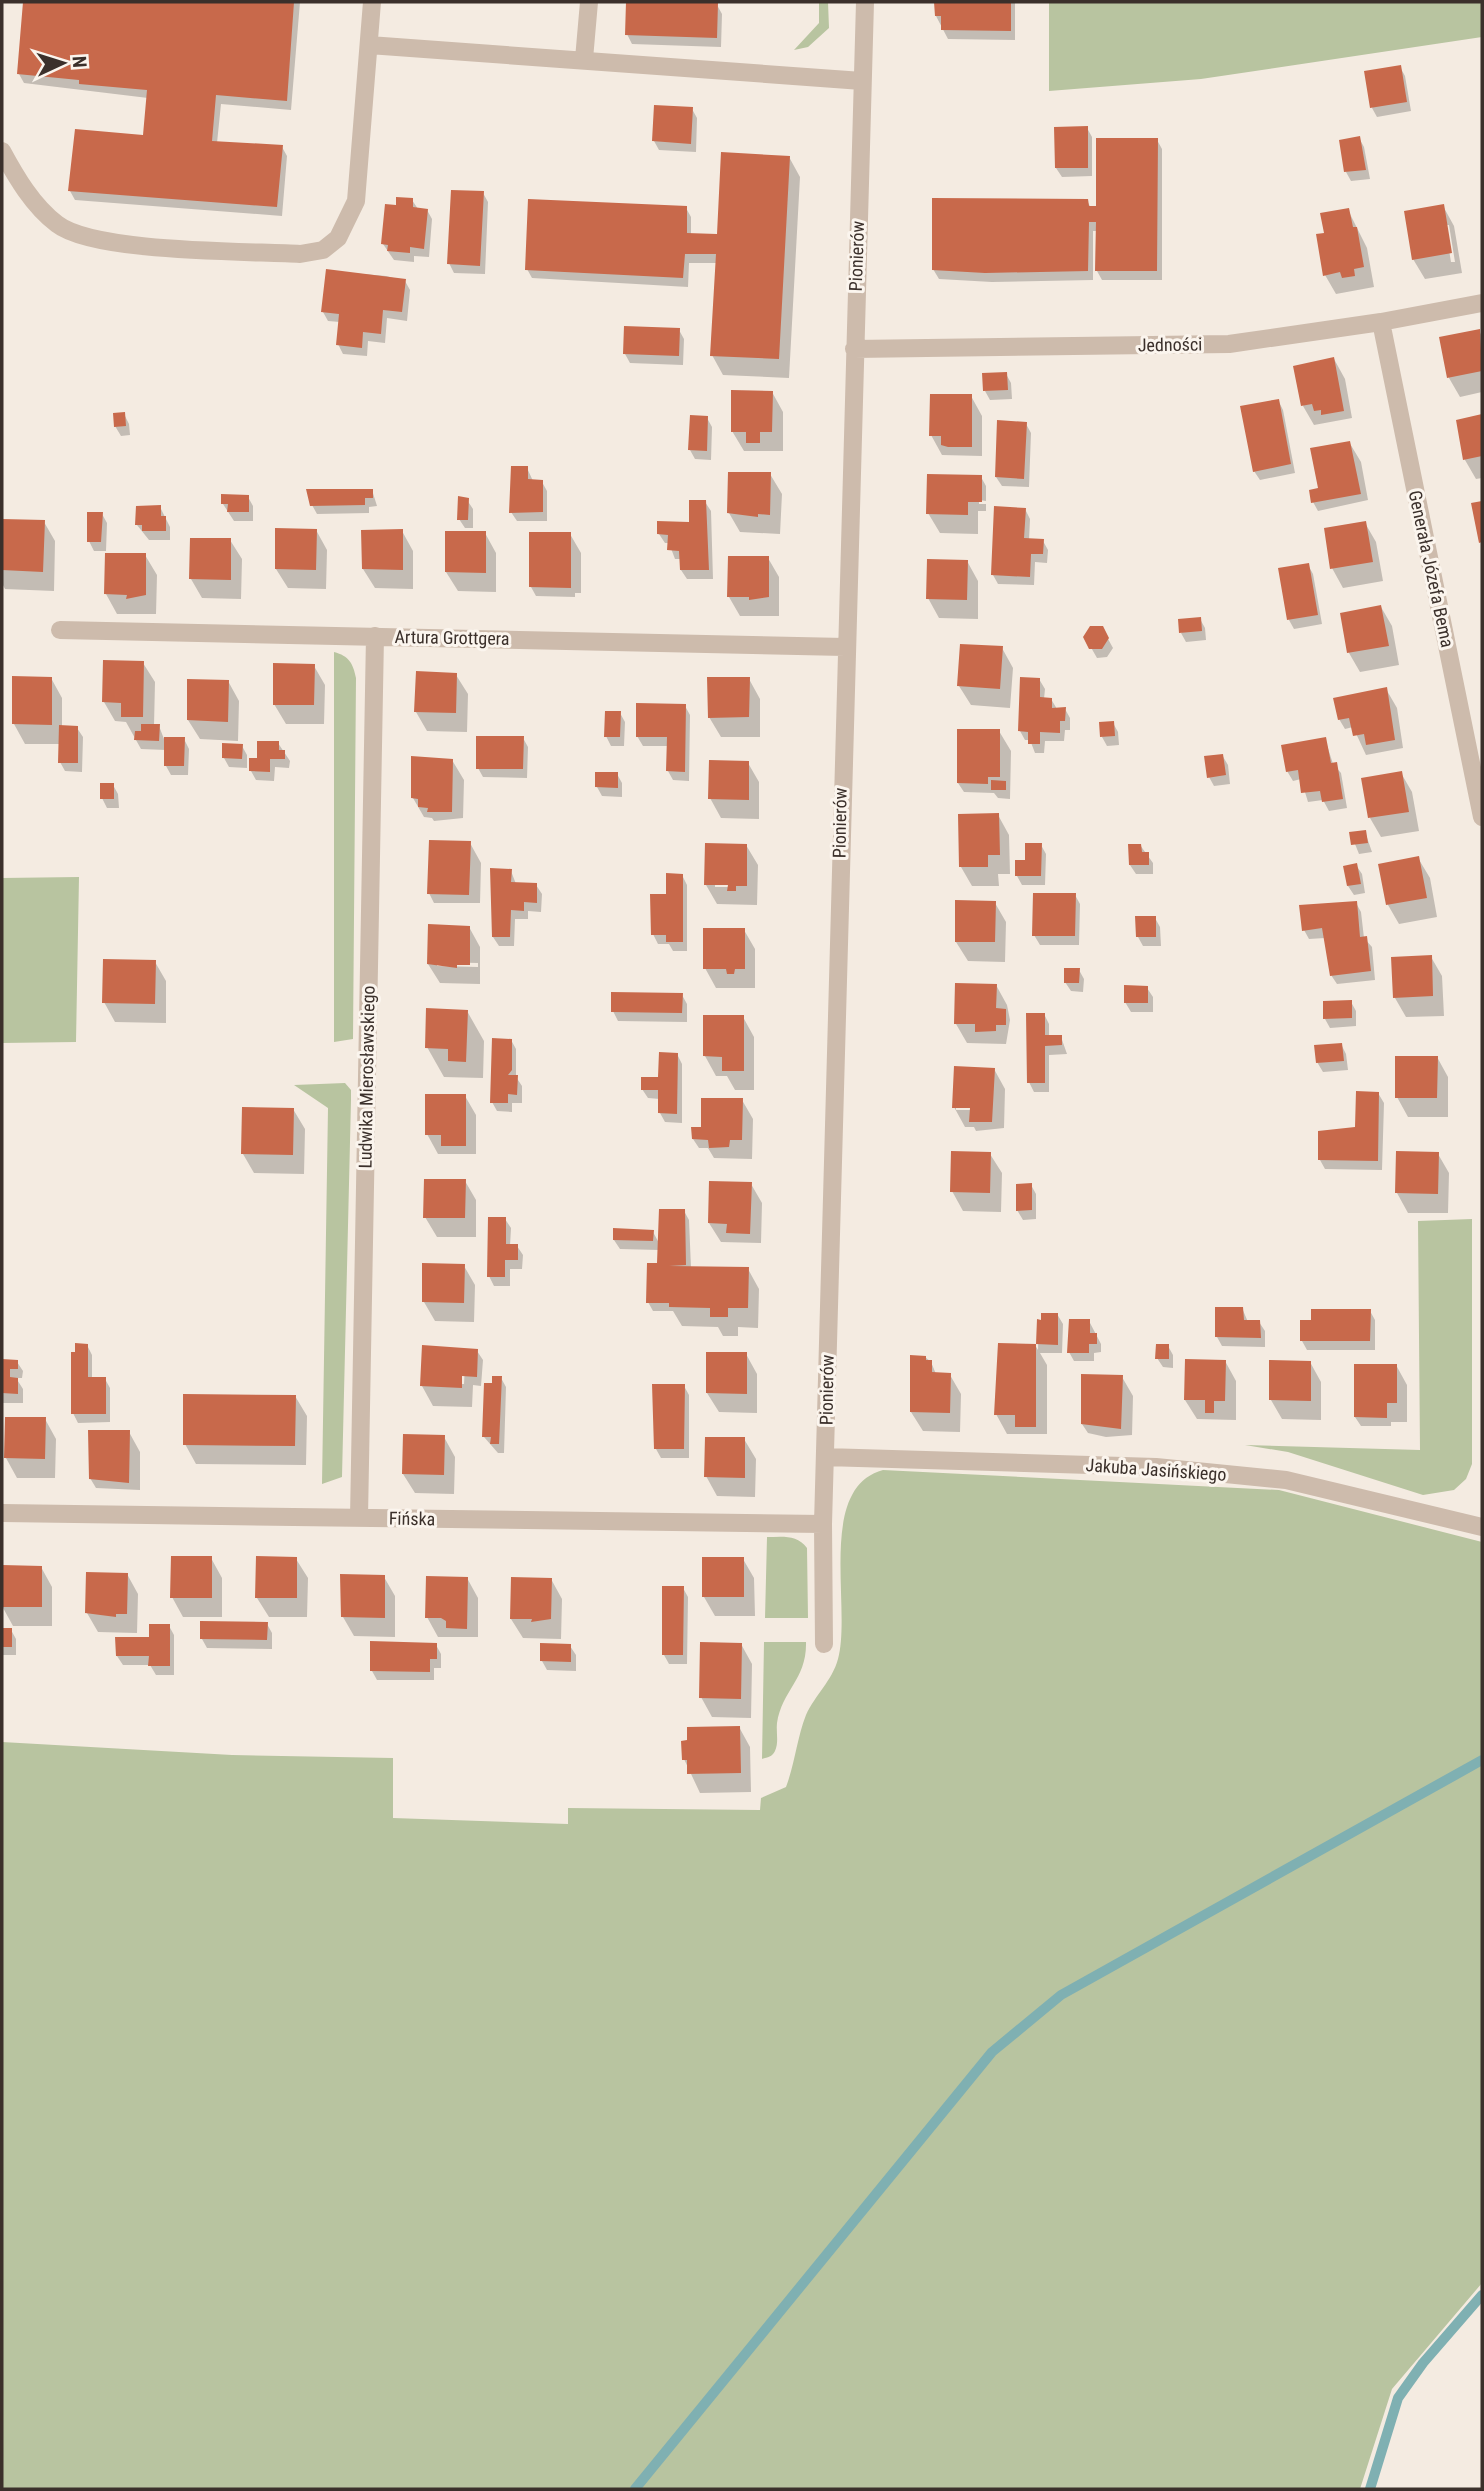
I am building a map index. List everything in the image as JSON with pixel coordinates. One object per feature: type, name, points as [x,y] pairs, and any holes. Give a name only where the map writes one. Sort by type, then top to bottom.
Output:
[{"type":"street","points":[[2,151],[40,208],[58,225],[75,234],[110,243],[300,254],[323,250],[338,238],[356,201],[372,2]]},
{"type":"street","points":[[584,60],[589,2]]},
{"type":"street","name":"Pionierów","points":[[824,1644],[823,1524],[845,647],[865,2]]},
{"type":"street","points":[[369,45],[862,81]]},
{"type":"street","name":"Jedności","points":[[854,349],[1229,344],[1381,322],[1482,303]]},
{"type":"street","name":"Generała Józefa Bema","points":[[1381,322],[1482,817]]},
{"type":"street","name":"Artura Grottgera","points":[[60,630],[845,647]]},
{"type":"street","name":"Ludwika Mierosławskiego","points":[[359,1518],[375,636]]},
{"type":"street","name":"Jakuba Jasińskiego","points":[[825,1457],[1156,1467],[1273,1479],[1482,1527]]},
{"type":"street","name":"Fińska","points":[[2,1513],[823,1524]]},
{"type":"green space","points":[[819,2],[828,2],[829,28],[808,47],[794,50],[819,23]]},
{"type":"green space","points":[[1049,2],[1482,2],[1482,37],[1201,79],[1049,91]]},
{"type":"green space","points":[[334,652],[349,661],[356,678],[353,1039],[334,1042]]},
{"type":"green space","points":[[79,877],[76,1042],[2,1043],[2,878]]},
{"type":"green space","points":[[345,1083],[351,1090],[351,1100],[342,1477],[322,1484],[328,1108],[294,1085]]},
{"type":"green space","points":[[1472,1219],[1472,1464],[1466,1479],[1454,1490],[1423,1495],[1288,1452],[1245,1445],[1420,1450],[1418,1221]]},
{"type":"green space","points":[[883,1470],[1279,1490],[1482,1542],[1482,2283],[1392,2389],[1360,2489],[2,2489],[2,1742],[232,1755],[393,1758],[393,1818],[568,1824],[568,1808],[760,1810],[761,1798],[786,1787],[806,1715],[828,1681],[838,1659],[841,1637],[843,1524],[850,1500],[862,1481]]},
{"type":"green space","points":[[767,1537],[794,1538],[807,1548],[808,1618],[765,1618]]},
{"type":"green space","points":[[764,1642],[806,1642],[803,1666],[780,1712],[775,1751],[771,1756],[762,1759]]},
{"type":"building","points":[[23,2],[294,2],[287,101],[216,95],[212,141],[283,145],[277,207],[68,191],[75,129],[143,135],[147,90],[79,84],[79,80],[17,74]]},
{"type":"building","points":[[626,2],[718,3],[717,38],[625,35]]},
{"type":"building","points":[[934,2],[1011,2],[1011,31],[941,30],[941,16],[935,16]]},
{"type":"building","points":[[1401,65],[1407,102],[1370,108],[1364,71]]},
{"type":"building","points":[[654,105],[693,107],[691,144],[652,141]]},
{"type":"building","points":[[1088,126],[1088,168],[1055,168],[1054,127]]},
{"type":"building","points":[[1360,136],[1366,170],[1344,172],[1339,140]]},
{"type":"building","points":[[1096,138],[1158,138],[1157,271],[1095,271],[1096,222],[1089,222],[1088,271],[985,273],[932,270],[932,198],[1088,199],[1089,206],[1096,206]]},
{"type":"building","points":[[721,152],[790,156],[779,359],[710,356],[716,254],[685,254],[683,278],[525,270],[528,199],[687,206],[687,233],[717,234]]},
{"type":"building","points":[[451,190],[484,191],[480,266],[447,264]]},
{"type":"building","points":[[396,197],[413,198],[413,207],[428,209],[424,249],[410,247],[410,253],[387,251],[388,245],[381,244],[385,204],[396,205]]},
{"type":"building","points":[[1444,204],[1452,253],[1412,260],[1404,211]]},
{"type":"building","points":[[1349,208],[1353,227],[1357,227],[1364,267],[1354,269],[1355,276],[1342,278],[1340,272],[1323,276],[1316,234],[1324,233],[1320,213]]},
{"type":"building","points":[[326,269],[406,279],[402,312],[383,310],[381,334],[363,332],[362,348],[336,345],[339,314],[321,312]]},
{"type":"building","points":[[624,326],[680,328],[679,356],[623,354]]},
{"type":"building","points":[[1480,329],[1482,371],[1447,378],[1439,337]]},
{"type":"building","points":[[1334,357],[1344,411],[1321,415],[1321,410],[1314,411],[1312,404],[1301,406],[1293,366]]},
{"type":"building","points":[[1007,372],[1008,390],[983,391],[982,373]]},
{"type":"building","points":[[731,390],[773,391],[772,432],[760,432],[760,443],[746,443],[746,432],[731,432]]},
{"type":"building","points":[[930,394],[972,394],[972,447],[948,447],[941,445],[941,436],[929,436]]},
{"type":"building","points":[[1279,399],[1291,464],[1253,472],[1240,406]]},
{"type":"building","points":[[125,412],[126,426],[114,427],[113,413]]},
{"type":"building","points":[[1482,414],[1482,456],[1463,460],[1456,420]]},
{"type":"building","points":[[690,415],[708,416],[707,451],[688,450]]},
{"type":"building","points":[[997,420],[1027,422],[1024,479],[995,477]]},
{"type":"building","points":[[1350,441],[1361,494],[1311,503],[1309,490],[1318,488],[1310,448]]},
{"type":"building","points":[[511,466],[528,466],[528,479],[543,480],[543,512],[509,513]]},
{"type":"building","points":[[728,472],[771,472],[770,515],[758,514],[758,517],[727,513]]},
{"type":"building","points":[[927,474],[982,475],[982,502],[968,502],[968,515],[926,514]]},
{"type":"building","points":[[306,489],[373,489],[373,498],[365,498],[365,505],[310,506]]},
{"type":"building","points":[[221,494],[249,495],[249,512],[227,512],[228,504],[221,504]]},
{"type":"building","points":[[458,496],[469,498],[468,520],[457,520]]},
{"type":"building","points":[[689,500],[706,500],[709,570],[680,570],[679,551],[667,550],[668,535],[657,534],[657,521],[689,522]]},
{"type":"building","points":[[1482,501],[1482,542],[1479,543],[1471,503]]},
{"type":"building","points":[[161,505],[161,516],[166,516],[166,531],[142,531],[142,525],[135,525],[136,506]]},
{"type":"building","points":[[994,506],[1026,508],[1024,538],[1044,539],[1043,554],[1031,554],[1030,577],[991,575]]},
{"type":"building","points":[[87,512],[103,512],[101,542],[87,542]]},
{"type":"building","points":[[2,519],[45,520],[43,572],[2,570]]},
{"type":"building","points":[[1366,521],[1373,562],[1330,569],[1324,528]]},
{"type":"building","points":[[275,528],[317,529],[316,570],[275,569]]},
{"type":"building","points":[[403,529],[403,570],[362,569],[361,530]]},
{"type":"building","points":[[445,531],[486,531],[486,573],[445,572]]},
{"type":"building","points":[[529,532],[571,532],[571,588],[529,587]]},
{"type":"building","points":[[190,538],[231,538],[231,580],[189,579]]},
{"type":"building","points":[[105,553],[146,553],[146,595],[126,599],[127,595],[104,594]]},
{"type":"building","points":[[728,556],[769,556],[769,597],[749,600],[749,597],[727,597]]},
{"type":"building","points":[[927,559],[968,560],[967,600],[926,599]]},
{"type":"building","points":[[1309,563],[1318,615],[1287,620],[1278,568]]},
{"type":"building","points":[[1381,605],[1389,646],[1347,653],[1340,613]]},
{"type":"building","points":[[1201,617],[1202,631],[1179,633],[1178,619]]},
{"type":"building","points":[[1090,626],[1103,626],[1109,638],[1102,649],[1089,649],[1083,637]]},
{"type":"building","points":[[960,644],[1003,646],[1000,689],[957,686]]},
{"type":"building","points":[[103,660],[144,661],[143,717],[121,717],[121,703],[102,702]]},
{"type":"building","points":[[273,663],[315,664],[314,705],[273,705]]},
{"type":"building","points":[[416,671],[457,673],[456,713],[414,712]]},
{"type":"building","points":[[12,676],[52,677],[52,725],[12,724]]},
{"type":"building","points":[[707,677],[750,677],[749,717],[708,718]]},
{"type":"building","points":[[1020,677],[1040,678],[1040,697],[1052,698],[1052,708],[1066,707],[1065,721],[1060,721],[1060,733],[1040,732],[1040,744],[1028,744],[1028,732],[1018,731]]},
{"type":"building","points":[[187,679],[229,680],[228,722],[187,720]]},
{"type":"building","points":[[1387,687],[1395,740],[1366,745],[1364,734],[1353,736],[1349,718],[1338,720],[1333,698]]},
{"type":"building","points":[[636,703],[686,704],[685,772],[666,771],[667,737],[636,737]]},
{"type":"building","points":[[605,711],[621,711],[620,737],[604,737]]},
{"type":"building","points":[[1114,721],[1115,736],[1100,737],[1099,722]]},
{"type":"building","points":[[141,724],[160,724],[159,741],[134,740],[135,731],[141,731]]},
{"type":"building","points":[[59,725],[78,726],[78,763],[58,763]]},
{"type":"building","points":[[957,729],[1000,729],[1000,777],[988,777],[988,784],[957,783]]},
{"type":"building","points":[[476,736],[524,736],[523,769],[476,769]]},
{"type":"building","points":[[164,737],[185,737],[184,766],[164,766]]},
{"type":"building","points":[[1326,737],[1331,763],[1337,762],[1343,799],[1322,802],[1320,791],[1301,793],[1298,770],[1286,772],[1281,745]]},
{"type":"building","points":[[257,741],[279,741],[279,750],[285,750],[285,759],[270,759],[270,772],[249,771],[249,758],[257,758]]},
{"type":"building","points":[[222,743],[243,744],[242,759],[222,758]]},
{"type":"building","points":[[1223,754],[1226,775],[1207,778],[1204,756]]},
{"type":"building","points":[[411,756],[453,759],[452,812],[427,812],[428,808],[418,807],[418,799],[411,798]]},
{"type":"building","points":[[709,760],[749,761],[749,800],[708,799]]},
{"type":"building","points":[[1402,771],[1409,812],[1368,818],[1361,778]]},
{"type":"building","points":[[595,772],[618,772],[618,788],[595,787]]},
{"type":"building","points":[[991,780],[1006,781],[1006,790],[991,790]]},
{"type":"building","points":[[100,783],[114,783],[114,799],[100,799]]},
{"type":"building","points":[[999,813],[1000,855],[988,855],[988,867],[959,867],[958,814]]},
{"type":"building","points":[[1366,830],[1368,843],[1351,845],[1349,832]]},
{"type":"building","points":[[429,840],[471,841],[469,895],[427,894]]},
{"type":"building","points":[[705,843],[747,844],[747,886],[736,886],[736,891],[727,891],[728,885],[704,885]]},
{"type":"building","points":[[1025,843],[1042,843],[1041,876],[1015,876],[1015,860],[1025,860]]},
{"type":"building","points":[[1128,844],[1141,844],[1142,852],[1149,852],[1149,865],[1129,865]]},
{"type":"building","points":[[1419,856],[1427,898],[1386,905],[1378,864]]},
{"type":"building","points":[[1357,863],[1361,884],[1347,886],[1343,866]]},
{"type":"building","points":[[490,868],[512,869],[511,882],[537,883],[537,903],[524,902],[524,911],[511,910],[510,937],[492,937]]},
{"type":"building","points":[[666,873],[683,874],[683,942],[666,942],[666,935],[651,935],[650,894],[666,894]]},
{"type":"building","points":[[1033,893],[1076,893],[1075,936],[1032,936]]},
{"type":"building","points":[[955,900],[996,901],[995,942],[955,942]]},
{"type":"building","points":[[1357,901],[1360,937],[1367,936],[1371,971],[1330,976],[1322,928],[1302,931],[1299,905]]},
{"type":"building","points":[[1135,916],[1156,916],[1156,937],[1136,937]]},
{"type":"building","points":[[428,924],[470,926],[470,965],[457,965],[457,968],[427,964]]},
{"type":"building","points":[[703,928],[745,928],[745,969],[735,969],[734,974],[727,974],[726,969],[703,969]]},
{"type":"building","points":[[1432,955],[1433,996],[1393,998],[1391,957]]},
{"type":"building","points":[[103,959],[156,960],[155,1004],[102,1003]]},
{"type":"building","points":[[1064,968],[1080,968],[1079,983],[1064,983]]},
{"type":"building","points":[[955,983],[997,984],[996,1008],[1006,1009],[1006,1025],[996,1025],[996,1031],[975,1032],[975,1024],[954,1024]]},
{"type":"building","points":[[1124,985],[1148,986],[1148,1003],[1124,1003]]},
{"type":"building","points":[[611,992],[683,993],[682,1013],[611,1012]]},
{"type":"building","points":[[1352,1000],[1352,1018],[1323,1019],[1323,1001]]},
{"type":"building","points":[[426,1008],[468,1010],[466,1062],[448,1061],[448,1049],[425,1048]]},
{"type":"building","points":[[1026,1013],[1045,1013],[1045,1035],[1062,1035],[1062,1045],[1045,1046],[1045,1083],[1027,1083]]},
{"type":"building","points":[[703,1015],[744,1015],[744,1071],[722,1071],[722,1057],[703,1056]]},
{"type":"building","points":[[492,1038],[512,1039],[512,1070],[508,1075],[518,1075],[517,1095],[508,1094],[508,1103],[490,1103]]},
{"type":"building","points":[[1342,1043],[1344,1061],[1316,1063],[1314,1045]]},
{"type":"building","points":[[659,1052],[678,1053],[677,1114],[658,1113],[658,1090],[641,1090],[641,1077],[658,1077]]},
{"type":"building","points":[[1395,1056],[1438,1056],[1437,1098],[1395,1098]]},
{"type":"building","points":[[954,1066],[995,1068],[992,1122],[969,1122],[970,1108],[952,1108]]},
{"type":"building","points":[[1356,1091],[1379,1092],[1378,1161],[1318,1160],[1318,1131],[1355,1127]]},
{"type":"building","points":[[425,1094],[466,1094],[466,1146],[441,1146],[441,1135],[425,1135]]},
{"type":"building","points":[[701,1098],[743,1098],[742,1140],[730,1140],[729,1147],[709,1148],[708,1140],[692,1139],[691,1127],[701,1127]]},
{"type":"building","points":[[242,1107],[294,1108],[293,1155],[241,1154]]},
{"type":"building","points":[[951,1151],[991,1152],[990,1193],[950,1192]]},
{"type":"building","points":[[1396,1151],[1439,1152],[1438,1194],[1395,1193]]},
{"type":"building","points":[[424,1179],[466,1179],[465,1218],[423,1218]]},
{"type":"building","points":[[709,1181],[752,1182],[750,1234],[726,1233],[727,1224],[708,1223]]},
{"type":"building","points":[[1032,1183],[1032,1210],[1016,1211],[1016,1184]]},
{"type":"building","points":[[659,1209],[685,1209],[686,1265],[669,1266],[749,1267],[748,1308],[728,1308],[728,1317],[710,1317],[710,1308],[669,1307],[669,1303],[646,1303],[647,1263],[657,1263]]},
{"type":"building","points":[[488,1217],[506,1217],[506,1244],[518,1244],[518,1260],[505,1260],[505,1277],[487,1277]]},
{"type":"building","points":[[613,1228],[654,1230],[653,1241],[613,1240]]},
{"type":"building","points":[[422,1263],[465,1264],[464,1303],[422,1302]]},
{"type":"building","points":[[1215,1307],[1243,1307],[1244,1320],[1260,1320],[1261,1338],[1215,1337]]},
{"type":"building","points":[[1311,1309],[1371,1309],[1370,1341],[1300,1341],[1300,1320],[1311,1320]]},
{"type":"building","points":[[1041,1313],[1058,1313],[1058,1345],[1036,1344],[1037,1319],[1041,1320]]},
{"type":"building","points":[[1069,1319],[1090,1319],[1090,1333],[1097,1333],[1097,1344],[1089,1344],[1089,1353],[1067,1353]]},
{"type":"building","points":[[75,1343],[88,1344],[88,1377],[106,1377],[106,1414],[71,1414],[71,1352],[75,1352]]},
{"type":"building","points":[[998,1343],[1036,1344],[1036,1427],[1015,1427],[1015,1415],[994,1415]]},
{"type":"building","points":[[1156,1344],[1169,1344],[1169,1359],[1155,1359]]},
{"type":"building","points":[[422,1345],[478,1349],[477,1377],[462,1376],[462,1388],[420,1386]]},
{"type":"building","points":[[706,1352],[747,1352],[747,1394],[706,1393]]},
{"type":"building","points":[[910,1355],[926,1356],[926,1360],[932,1360],[932,1372],[951,1373],[950,1413],[910,1412]]},
{"type":"building","points":[[2,1359],[18,1360],[18,1369],[10,1369],[10,1377],[18,1378],[18,1394],[2,1393]]},
{"type":"building","points":[[1185,1359],[1226,1360],[1225,1401],[1214,1401],[1214,1413],[1205,1413],[1205,1400],[1184,1400]]},
{"type":"building","points":[[1269,1360],[1311,1361],[1311,1401],[1269,1400]]},
{"type":"building","points":[[1354,1364],[1397,1364],[1397,1403],[1387,1403],[1387,1418],[1354,1417]]},
{"type":"building","points":[[1081,1374],[1123,1375],[1121,1429],[1081,1424]]},
{"type":"building","points":[[492,1376],[502,1376],[499,1444],[490,1444],[491,1437],[482,1437],[484,1383],[492,1383]]},
{"type":"building","points":[[652,1384],[685,1384],[684,1449],[654,1449]]},
{"type":"building","points":[[183,1394],[296,1395],[295,1446],[183,1445]]},
{"type":"building","points":[[5,1417],[46,1417],[45,1459],[4,1458]]},
{"type":"building","points":[[88,1430],[130,1430],[129,1483],[89,1479]]},
{"type":"building","points":[[403,1434],[445,1435],[444,1475],[402,1474]]},
{"type":"building","points":[[705,1437],[745,1437],[745,1478],[704,1477]]},
{"type":"building","points":[[171,1556],[212,1556],[212,1598],[170,1598]]},
{"type":"building","points":[[256,1556],[297,1557],[297,1598],[255,1598]]},
{"type":"building","points":[[702,1557],[744,1557],[744,1597],[702,1597]]},
{"type":"building","points":[[2,1565],[42,1566],[42,1607],[2,1607]]},
{"type":"building","points":[[86,1572],[128,1573],[127,1614],[116,1614],[116,1617],[85,1613]]},
{"type":"building","points":[[340,1574],[385,1575],[385,1618],[341,1617]]},
{"type":"building","points":[[426,1576],[468,1577],[467,1629],[446,1628],[446,1621],[441,1618],[425,1618]]},
{"type":"building","points":[[511,1577],[552,1578],[551,1619],[531,1622],[532,1619],[510,1619]]},
{"type":"building","points":[[662,1586],[684,1586],[683,1655],[662,1655]]},
{"type":"building","points":[[200,1621],[268,1622],[267,1640],[200,1639]]},
{"type":"building","points":[[149,1624],[170,1624],[170,1666],[148,1666],[149,1656],[116,1656],[115,1637],[149,1637]]},
{"type":"building","points":[[2,1628],[12,1628],[12,1647],[2,1647]]},
{"type":"building","points":[[370,1641],[437,1643],[437,1659],[430,1659],[430,1672],[370,1671]]},
{"type":"building","points":[[700,1642],[742,1643],[741,1699],[699,1698]]},
{"type":"building","points":[[540,1643],[571,1644],[571,1662],[540,1661]]},
{"type":"building","points":[[740,1726],[741,1773],[687,1774],[687,1760],[682,1760],[681,1741],[687,1740],[687,1727]]},
{"type":"waterway","points":[[635,2489],[992,2052],[1061,1995],[1482,1760]]},
{"type":"waterway","points":[[1370,2489],[1398,2398],[1423,2363],[1482,2295]]}]
